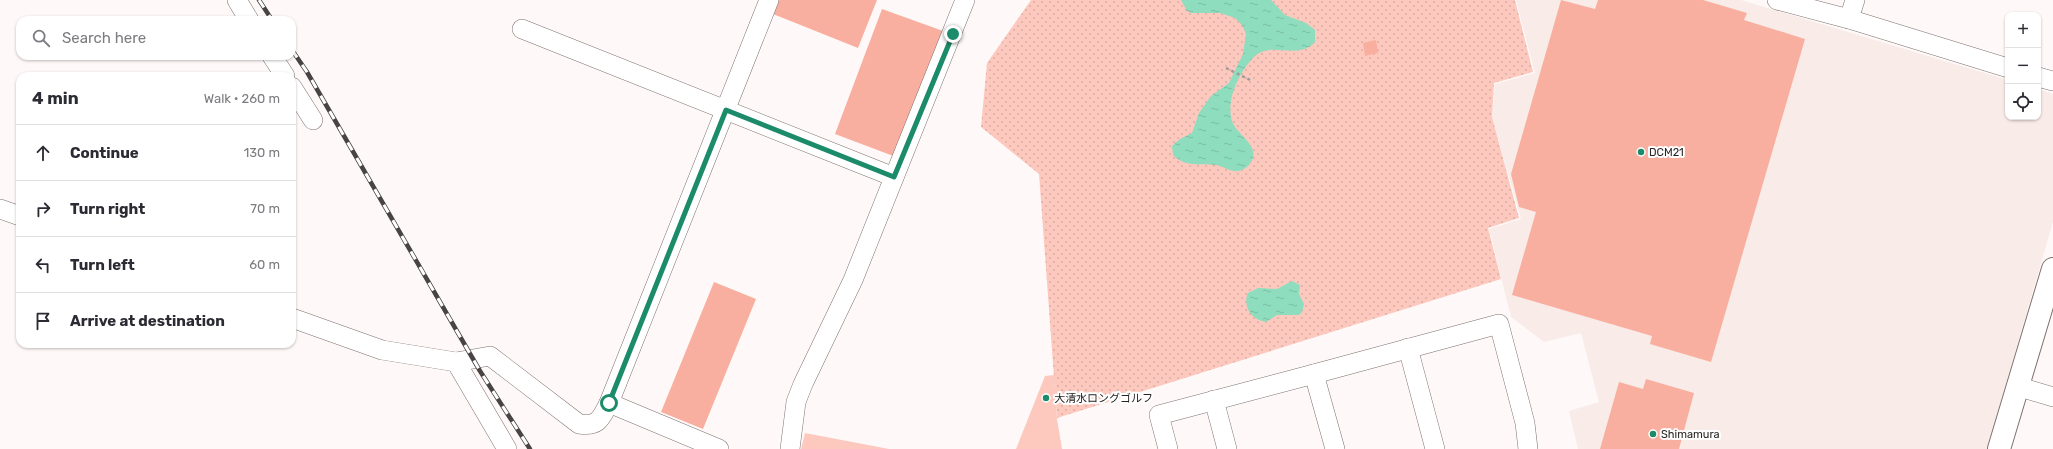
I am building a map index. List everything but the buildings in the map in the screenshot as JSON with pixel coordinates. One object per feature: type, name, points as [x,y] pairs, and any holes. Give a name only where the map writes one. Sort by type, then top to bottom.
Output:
[{"type":"street","points":[[236,0],[246,16]]},
{"type":"street","points":[[296,319],[382,350],[456,362],[490,356],[579,424],[588,425],[599,421],[609,403],[769,0]]},
{"type":"street","points":[[790,449],[796,402],[803,384],[852,280],[966,0]]},
{"type":"street","points":[[1777,0],[1849,19],[2005,67]]},
{"type":"street","points":[[1849,19],[1854,0]]},
{"type":"street","points":[[522,29],[894,177]]},
{"type":"street","points":[[275,60],[282,72]]},
{"type":"street","points":[[2041,78],[2053,81]]},
{"type":"street","points":[[296,93],[313,120]]},
{"type":"street","points":[[0,209],[16,215]]},
{"type":"street","points":[[1999,449],[2053,269]]},
{"type":"street","points":[[1168,449],[1160,415],[1499,324],[1525,423],[1528,449]]},
{"type":"street","points":[[1408,348],[1435,449]]},
{"type":"street","points":[[456,362],[507,449]]},
{"type":"street","points":[[1314,374],[1335,449]]},
{"type":"street","points":[[2017,386],[2053,397]]},
{"type":"street","points":[[1214,400],[1227,449]]},
{"type":"street","points":[[609,403],[719,449]]},
{"type":"path","points":[[1226,68],[1250,80]]},
{"type":"shaded area","points":[[1031,0],[1515,0],[1533,72],[1494,83],[1492,117],[1519,218],[1488,228],[1501,279],[1057,418],[1039,174],[981,127],[987,63]]},
{"type":"shaded area","points":[[1516,0],[1741,0],[2005,79],[2005,120],[2041,120],[2041,90],[2053,94],[2053,222],[1987,449],[1578,449],[1569,411],[1599,402],[1581,333],[1544,342],[1511,317],[1489,229],[1521,219],[1492,117],[1495,84],[1535,73]]},
{"type":"shaded area","name":"大清水ロングゴルフ","points":[[1054,375],[1057,419],[1062,449],[1016,449],[1045,376]]},
{"type":"shaded area","points":[[805,433],[889,449],[801,449]]},
{"type":"water","points":[[1181,0],[1271,0],[1285,15],[1306,23],[1315,30],[1315,42],[1308,48],[1292,51],[1267,50],[1259,53],[1252,59],[1242,72],[1234,88],[1231,113],[1232,121],[1235,126],[1252,147],[1253,159],[1244,169],[1233,171],[1216,165],[1193,164],[1183,162],[1173,155],[1172,146],[1180,139],[1192,133],[1199,113],[1211,96],[1229,83],[1243,54],[1246,34],[1242,25],[1235,18],[1220,13],[1192,13],[1187,11]]},
{"type":"water","points":[[1292,281],[1300,285],[1299,294],[1304,304],[1302,312],[1299,315],[1277,315],[1266,322],[1256,319],[1247,308],[1246,298],[1248,293],[1258,288],[1277,289]]},
{"type":"railway","points":[[259,0],[269,16]]},
{"type":"railway","points":[[296,56],[307,72],[480,371],[530,449]]},
{"type":"place","name":"DCM21","points":[[1641,152]]},
{"type":"place","name":"大清水ロングゴルフ","points":[[1046,398]]},
{"type":"place","name":"Shimamura","points":[[1653,434]]},
{"type":"route","points":[[609,403],[726,110],[894,177],[953,34]]}]
